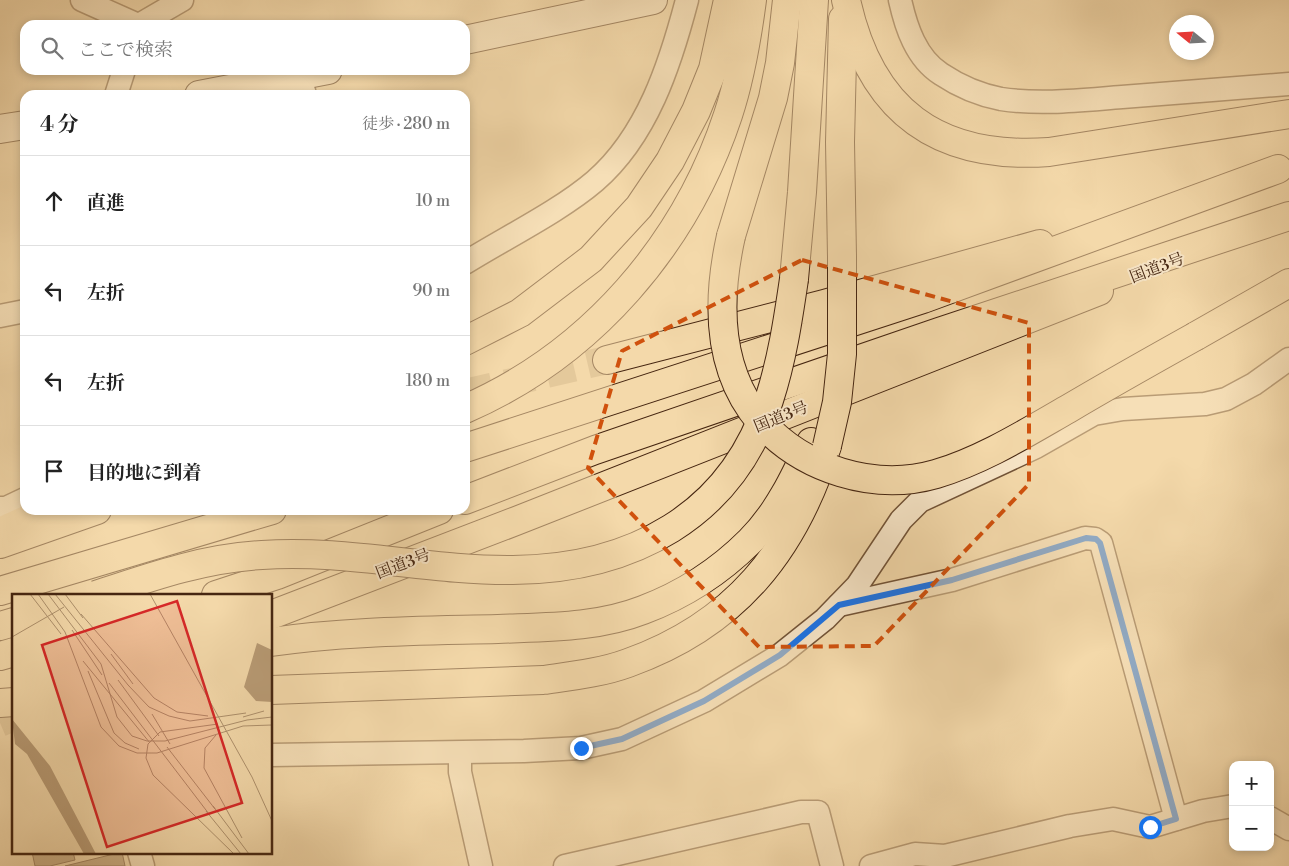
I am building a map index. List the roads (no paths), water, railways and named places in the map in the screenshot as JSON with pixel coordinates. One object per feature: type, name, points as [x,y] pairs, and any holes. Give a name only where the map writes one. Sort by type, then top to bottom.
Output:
[{"type":"highway","points":[[787,0],[780,63],[773,98],[731,236],[725,263],[722,317],[724,344],[731,368],[742,393],[756,416],[774,436],[796,452],[824,466],[851,475],[878,479],[908,479],[935,474],[963,464],[1033,429],[1289,282]]},
{"type":"highway","points":[[99,594],[175,569],[219,559],[263,555],[356,557],[512,570],[556,567],[596,560],[632,550],[665,534],[694,515],[718,491],[738,464],[768,402],[787,330],[802,192],[814,0]]},
{"type":"highway","points":[[845,0],[853,32],[865,62],[881,87],[900,110],[925,127],[953,141],[981,150],[1016,154],[1048,152],[1289,114]]},
{"type":"highway","points":[[272,690],[543,680],[586,674],[627,663],[662,649],[693,632],[727,607],[758,578],[781,549],[800,517],[816,481],[825,398],[836,353],[842,310],[840,142],[845,0]]},
{"type":"highway","points":[[470,338],[520,313],[583,265],[639,207],[670,160],[696,111],[739,7]]},
{"type":"highway","points":[[470,407],[487,400],[557,358],[591,329],[651,264],[678,226],[695,196],[716,150],[729,113],[739,7]]},
{"type":"highway","points":[[607,360],[824,304],[1025,249],[1283,167]]},
{"type":"highway","points":[[470,446],[922,299],[1283,167]]},
{"type":"highway","points":[[470,498],[604,446],[1289,216]]},
{"type":"highway","name":"国道3号","points":[[272,614],[534,514],[1289,216]]},
{"type":"highway","points":[[272,642],[326,636],[557,627],[601,622],[642,611],[681,593],[713,573],[751,540],[775,511],[819,444]]},
{"type":"highway","points":[[0,532],[37,515]]},
{"type":"highway","points":[[0,544],[83,515]]},
{"type":"highway","points":[[0,590],[196,515]]},
{"type":"highway","points":[[0,590],[255,515]]},
{"type":"highway","points":[[219,594],[277,575],[427,515]]},
{"type":"main road","points":[[470,39],[653,0]]},
{"type":"main road","points":[[257,90],[303,86],[320,75]]},
{"type":"main road","points":[[0,128],[20,126]]},
{"type":"street","points":[[82,0],[128,20]]},
{"type":"street","points":[[142,20],[152,0]]},
{"type":"street","points":[[148,20],[182,0]]},
{"type":"street","points":[[470,260],[594,182],[620,156],[642,124],[658,89],[687,0]]},
{"type":"street","points":[[900,0],[905,23],[919,52],[940,74],[969,90],[1000,99],[1036,102],[1076,100],[1289,84]]},
{"type":"street","points":[[118,90],[122,75]]},
{"type":"street","points":[[0,316],[20,312]]},
{"type":"street","points":[[272,755],[460,753],[581,748],[622,739],[704,701],[780,655],[839,605],[857,586],[901,520],[920,501],[1036,447],[1094,414],[1123,408],[1205,404],[1226,400],[1254,384],[1289,358]]},
{"type":"street","points":[[0,508],[6,508],[20,501]]},
{"type":"street","points":[[839,605],[952,580],[1086,538],[1096,539],[1100,543],[1176,819]]},
{"type":"street","points":[[460,753],[460,772],[481,866]]},
{"type":"street","points":[[871,866],[916,854],[945,856],[1087,823],[1113,819],[1150,827],[1203,811],[1229,807]]},
{"type":"street","points":[[564,866],[801,812],[818,812],[832,866]]},
{"type":"street","points":[[1274,820],[1289,829]]},
{"type":"tunnel","points":[[470,392],[607,360]]},
{"type":"tunnel","points":[[0,723],[12,718]]}]
